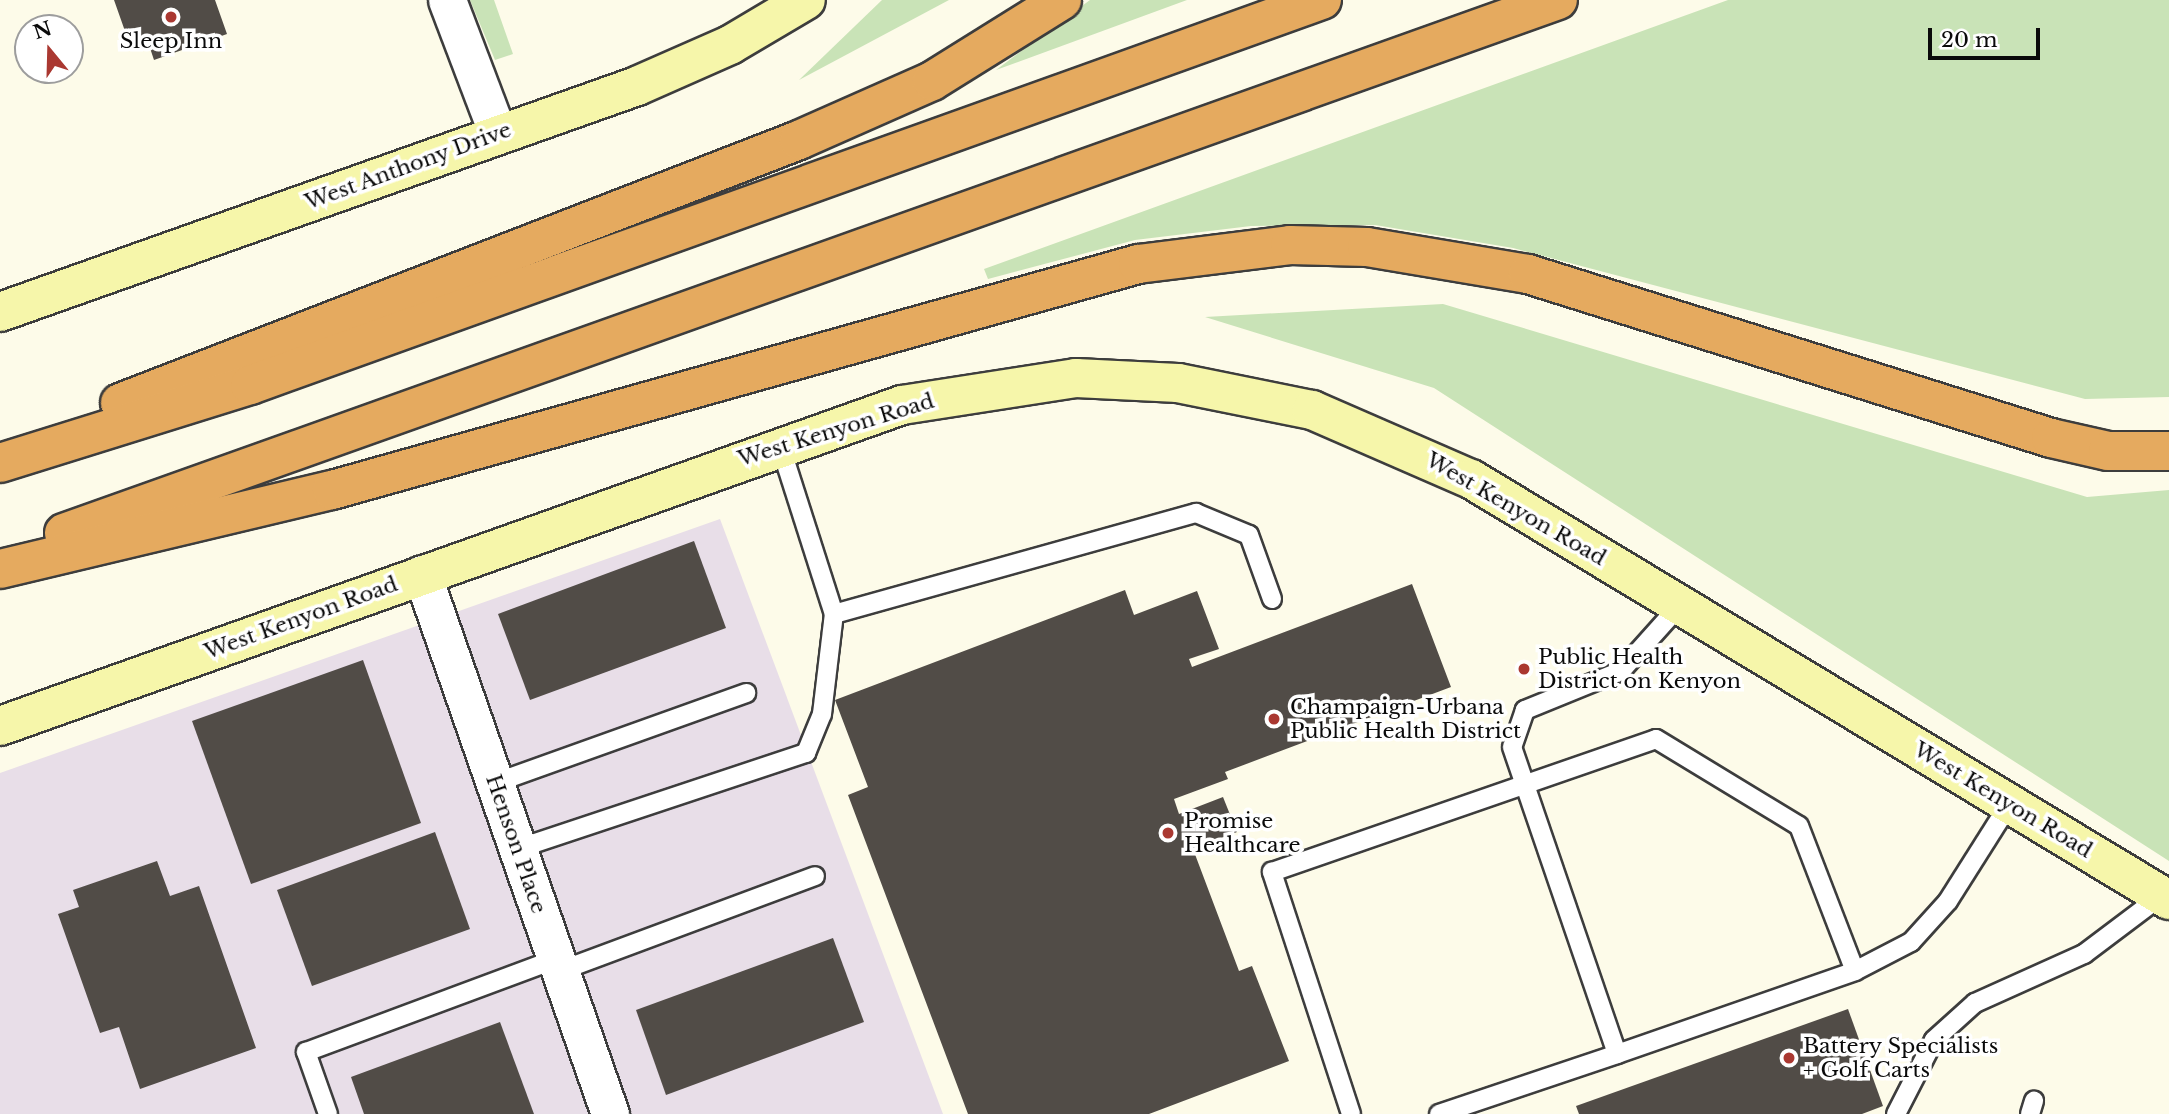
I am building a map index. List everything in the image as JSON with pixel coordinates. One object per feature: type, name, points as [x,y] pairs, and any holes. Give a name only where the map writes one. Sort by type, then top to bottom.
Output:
[{"type":"highway","points":[[0,462],[210,364],[799,140],[932,81],[1062,0]]},
{"type":"highway","points":[[0,462],[250,385],[1322,0]]},
{"type":"highway","points":[[0,558],[247,463],[1558,0]]},
{"type":"highway","points":[[0,569],[332,490],[1138,264],[1290,245],[1367,247],[1528,274],[2051,438],[2108,450],[2169,451]]},
{"type":"street","points":[[447,0],[498,134]]},
{"type":"street","name":"West Anthony Drive","points":[[0,312],[637,86],[730,45],[806,0]]},
{"type":"street","name":"West Kenyon Road","points":[[0,726],[780,445],[902,405],[1006,385],[1076,379],[1246,393],[1378,434],[1471,479],[2165,898]]},
{"type":"street","name":"Henson Place","points":[[422,574],[610,1114]]},
{"type":"lane","points":[[517,849],[806,752],[822,714],[834,614],[780,445]]},
{"type":"lane","points":[[834,614],[1196,513],[1249,535],[1272,599]]},
{"type":"lane","points":[[1618,1054],[1512,747],[1525,710],[1621,671],[1680,605]]},
{"type":"lane","points":[[495,783],[746,693]]},
{"type":"lane","points":[[1352,1114],[1272,872],[1525,787],[1656,739],[1799,827],[1855,971]]},
{"type":"lane","points":[[1439,1114],[1855,971],[1911,942],[1948,901],[2010,803]]},
{"type":"lane","points":[[328,1114],[306,1052],[815,876]]},
{"type":"lane","points":[[1896,1114],[1934,1040],[1975,1003],[2084,954],[2165,898]]},
{"type":"shaded area","points":[[720,519],[943,1114],[0,1114],[0,773]]},
{"type":"green space","points":[[470,0],[494,0],[513,54],[495,60]]},
{"type":"green space","points":[[882,0],[949,0],[799,80]]},
{"type":"green space","points":[[1090,0],[1187,0],[996,70]]},
{"type":"green space","points":[[1728,0],[2169,0],[2169,397],[2085,399],[1513,248],[1375,225],[1251,226],[1135,240],[988,279],[984,269]]},
{"type":"green space","points":[[1443,304],[2087,497],[2169,490],[2169,861],[1434,388],[1205,317]]},
{"type":"building","name":"Sleep Inn","points":[[114,0],[215,0],[227,34],[154,60],[149,45],[132,51]]},
{"type":"building","points":[[694,541],[726,628],[530,700],[498,614]]},
{"type":"building","points":[[1412,584],[1451,687],[1225,772],[1228,779],[1174,799],[1179,814],[1223,797],[1237,832],[1193,849],[1239,971],[1252,966],[1289,1061],[1149,1114],[968,1114],[848,795],[868,787],[835,700],[1125,590],[1134,615],[1197,591],[1219,649],[1189,659],[1192,667]]},
{"type":"building","points":[[363,660],[421,823],[251,884],[192,721]]},
{"type":"building","points":[[435,832],[470,929],[312,986],[277,890]]},
{"type":"building","points":[[157,861],[170,896],[199,886],[256,1048],[140,1089],[119,1027],[100,1033],[58,914],[79,907],[73,890]]},
{"type":"building","points":[[833,938],[864,1022],[666,1095],[636,1010]]},
{"type":"building","name":"Battery Specialists + Golf Carts","points":[[1848,1009],[1883,1106],[1862,1114],[1579,1114],[1576,1106]]},
{"type":"building","points":[[500,1022],[534,1114],[364,1114],[351,1077]]},
{"type":"place","name":"Sleep Inn","points":[[171,17]]},
{"type":"place","name":"Public Health District on Kenyon","points":[[1524,669]]},
{"type":"place","name":"Champaign-Urbana Public Health District","points":[[1274,719]]},
{"type":"place","name":"Promise Healthcare","points":[[1168,833]]},
{"type":"place","name":"Battery Specialists + Golf Carts","points":[[1789,1058]]}]
